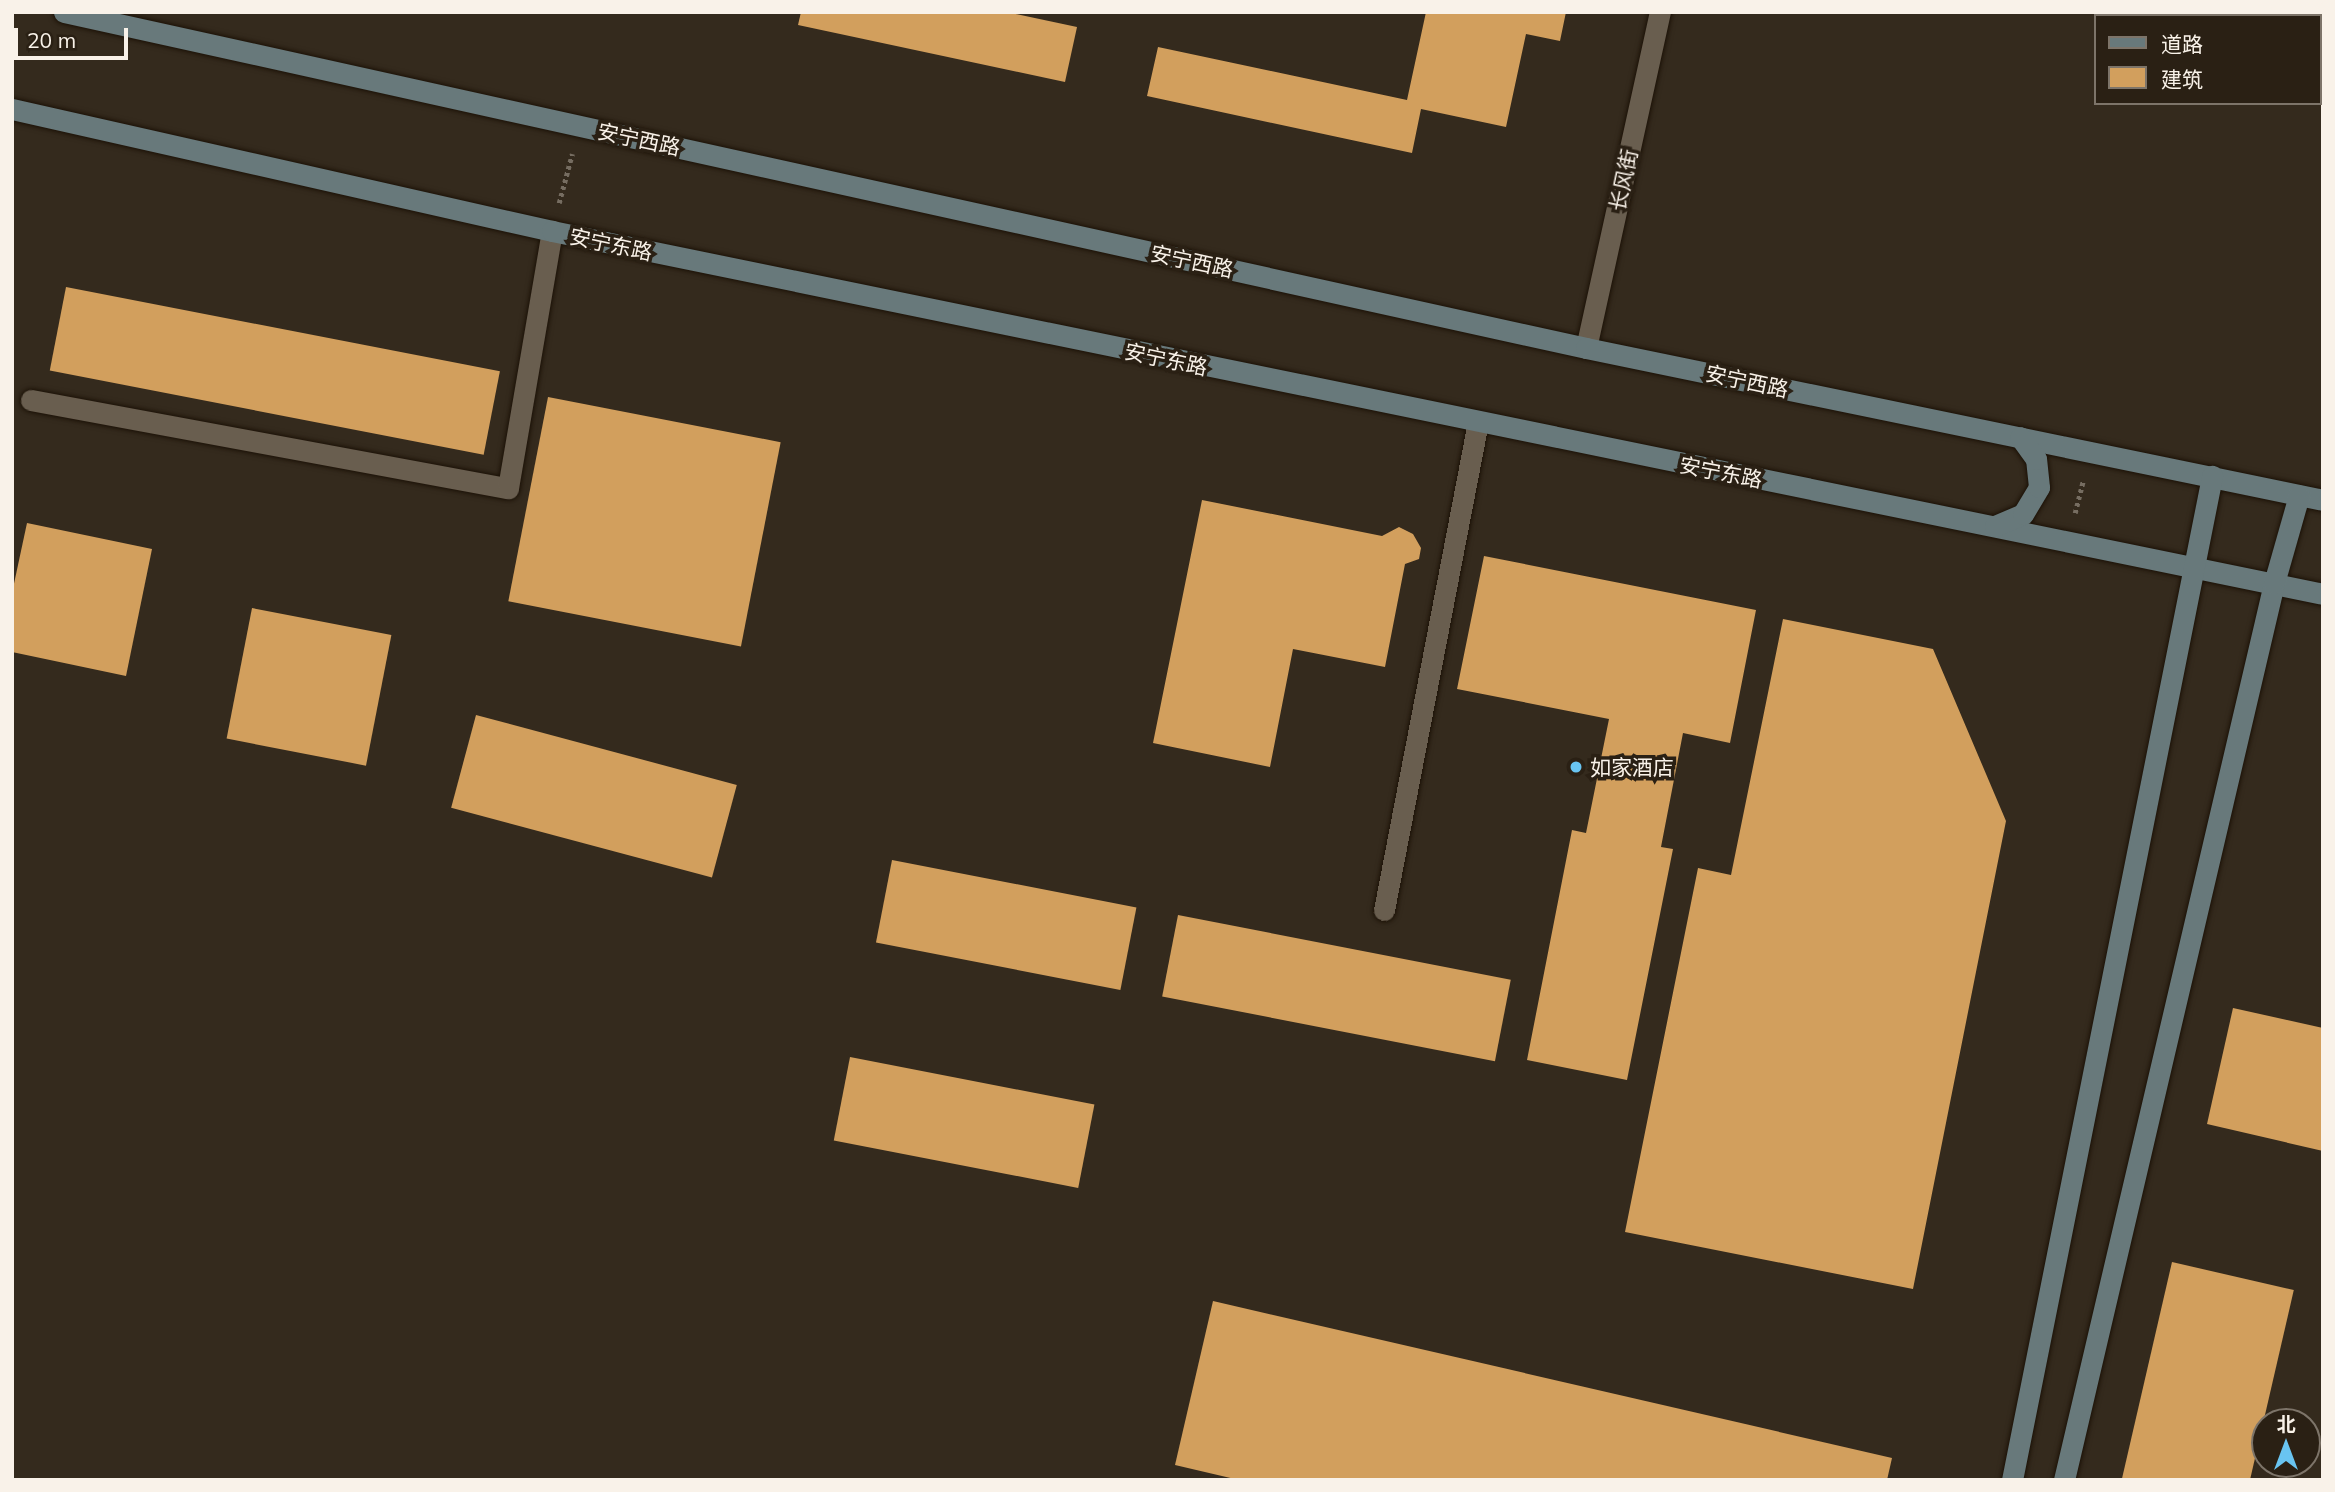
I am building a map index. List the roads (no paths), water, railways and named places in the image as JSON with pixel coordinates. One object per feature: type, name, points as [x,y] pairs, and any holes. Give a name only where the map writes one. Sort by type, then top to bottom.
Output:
[{"type":"main road","name":"安宁西路","points":[[64,12],[1586,348],[2323,500]]},
{"type":"main road","name":"安宁东路","points":[[12,109],[552,231],[1478,424],[2323,594]]},
{"type":"main road","points":[[1995,526],[2023,514],[2039,487],[2036,458],[2020,437]]},
{"type":"main road","points":[[2012,1480],[2212,476]]},
{"type":"main road","points":[[2064,1480],[2274,583],[2299,495]]},
{"type":"street","name":"长风街","points":[[1586,348],[1660,12]]},
{"type":"street","points":[[31,400],[508,488],[552,231]]},
{"type":"street","points":[[1384,910],[1478,424]]},
{"type":"place","name":"如家酒店","points":[[1576,767]]}]
